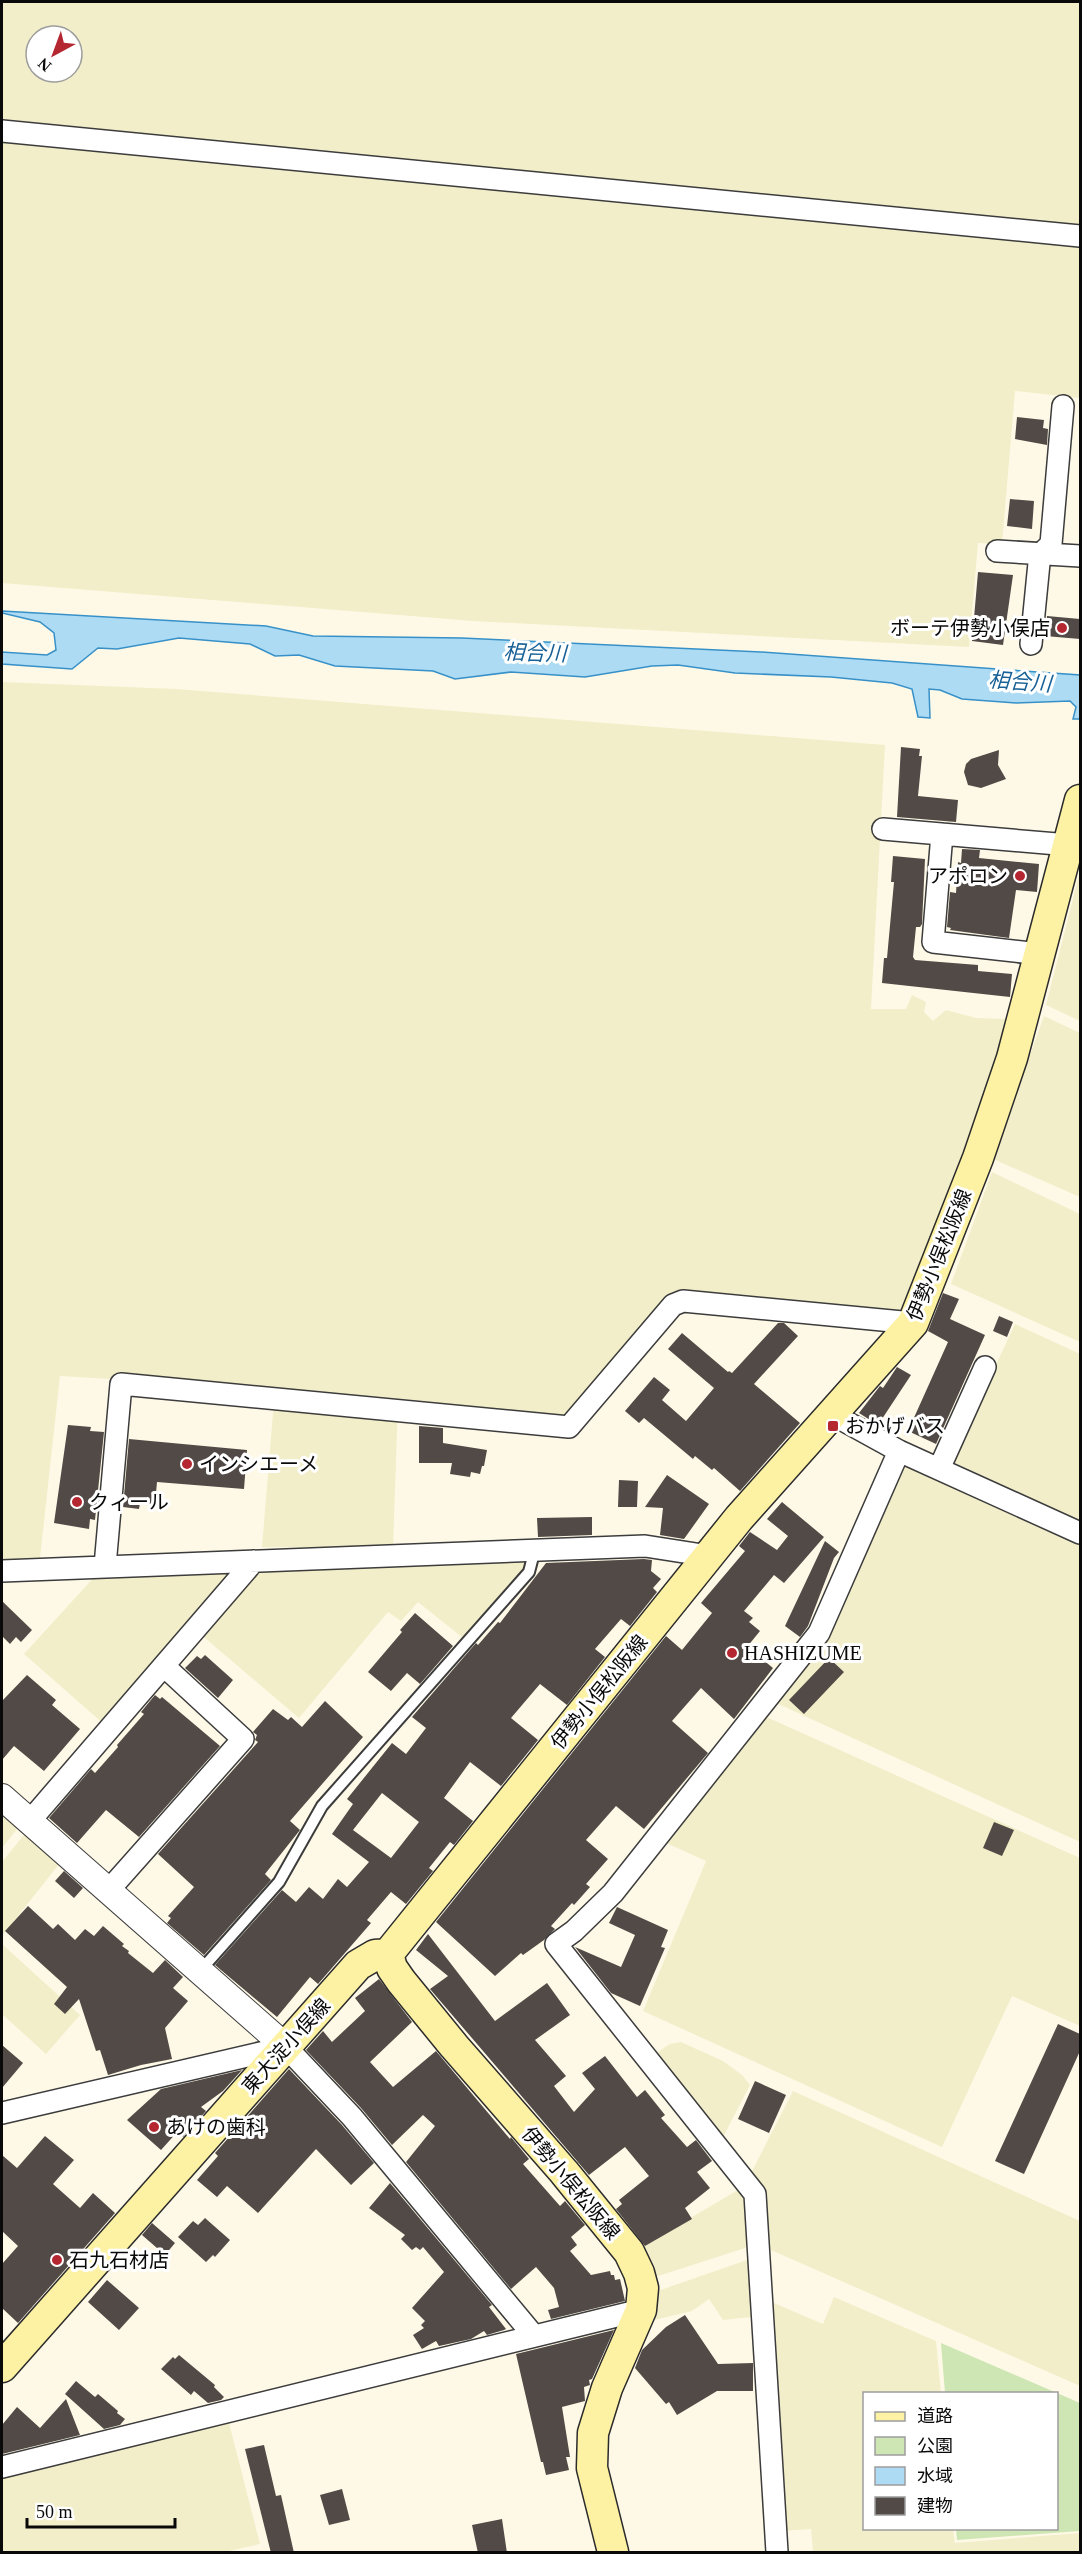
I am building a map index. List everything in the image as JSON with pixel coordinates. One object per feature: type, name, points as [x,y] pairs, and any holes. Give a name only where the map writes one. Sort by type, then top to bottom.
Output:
[{"type":"main road","name":"伊勢小俣松阪線","points":[[613,2553],[592,2468],[593,2433],[607,2388],[641,2310],[643,2288],[639,2273],[629,2253],[564,2172],[454,2046],[401,1981],[392,1968],[388,1954],[709,1556],[830,1413],[913,1323],[974,1168],[1008,1069],[1080,800]]},
{"type":"main road","name":"東大淀小俣線","points":[[2,2367],[358,1965],[375,1955],[388,1954]]},
{"type":"street","points":[[2,131],[1080,236]]},
{"type":"street","points":[[1031,644],[1039,563],[1043,552],[1051,544],[1063,406]]},
{"type":"street","points":[[997,550],[1080,556]]},
{"type":"street","points":[[884,829],[1069,845]]},
{"type":"street","points":[[942,834],[933,942],[1040,954]]},
{"type":"street","points":[[105,1566],[121,1384],[569,1427],[674,1305],[683,1301],[913,1323]]},
{"type":"street","points":[[939,1469],[985,1367]]},
{"type":"street","points":[[830,1413],[899,1451],[1080,1533]]},
{"type":"street","points":[[777,2553],[755,2194],[556,1944],[574,1931],[613,1893],[819,1633],[899,1451]]},
{"type":"street","points":[[2,1572],[105,1566],[645,1546],[709,1556]]},
{"type":"street","points":[[29,1822],[254,1561]]},
{"type":"street","points":[[108,1890],[243,1739],[164,1666]]},
{"type":"street","points":[[2,1797],[286,2046],[352,2117],[534,2336]]},
{"type":"street","points":[[2,2113],[286,2046]]},
{"type":"street","points":[[2,2467],[641,2310]]},
{"type":"lane","points":[[200,1971],[279,1882],[322,1806],[529,1572],[535,1549]]},
{"type":"shaded area","points":[[2,2],[1080,2],[1080,398],[1015,391],[1002,544],[978,543],[969,647],[473,621],[2,583]]},
{"type":"shaded area","points":[[2,682],[176,689],[885,745],[871,1009],[906,1009],[912,995],[926,1002],[924,1012],[933,1021],[946,1010],[976,1018],[1008,1019],[962,1178],[901,1318],[672,1295],[562,1421],[398,1402],[393,1548],[262,1547],[275,1389],[60,1376],[40,1558],[2,1562]]},
{"type":"shaded area","points":[[1080,871],[1080,1021],[1046,1005]]},
{"type":"shaded area","points":[[1044,1016],[1080,1033],[1080,1197],[993,1159]]},
{"type":"shaded area","points":[[992,1172],[1080,1214],[1080,1342],[951,1284]]},
{"type":"shaded area","points":[[1015,1324],[1080,1354],[1080,1522],[951,1461]]},
{"type":"shaded area","points":[[908,1461],[1080,1541],[1080,1842],[774,1702],[826,1639]]},
{"type":"shaded area","points":[[523,1557],[527,1564],[519,1578],[463,1638],[418,1602],[401,1621],[388,1612],[299,1718],[199,1633],[257,1568]]},
{"type":"shaded area","points":[[243,1568],[106,1726],[24,1654],[97,1574]]},
{"type":"shaded area","points":[[760,1714],[1080,1858],[1080,2026],[1012,1996],[942,2147],[643,2011],[706,1861],[662,1841]]},
{"type":"shaded area","points":[[2,1807],[21,1824],[2,1848]]},
{"type":"shaded area","points":[[27,1831],[60,1863],[2,1936],[2,1862]]},
{"type":"shaded area","points":[[2,1944],[80,2015],[46,2054],[2,2014]]},
{"type":"shaded area","points":[[681,2042],[723,2061],[742,2075],[750,2085],[721,2141],[652,2056],[670,2044]]},
{"type":"shaded area","points":[[793,2091],[1080,2221],[1080,2386],[764,2247],[750,2175]]},
{"type":"shaded area","points":[[738,2190],[749,2196],[751,2240],[745,2248],[649,2279],[634,2251]]},
{"type":"shaded area","points":[[747,2260],[752,2262],[751,2317],[723,2320],[709,2299],[692,2311],[650,2321],[652,2293]]},
{"type":"shaded area","points":[[834,2297],[936,2341],[941,2392],[863,2392],[863,2530],[953,2530],[955,2543],[1080,2533],[1080,2552],[813,2552],[811,2529],[782,2531],[767,2300],[823,2324]]},
{"type":"shaded area","points":[[228,2419],[260,2544],[224,2552],[2,2552],[2,2475]]},
{"type":"green space","points":[[941,2343],[1055,2392],[945,2392]]},
{"type":"green space","points":[[1058,2394],[1080,2403],[1080,2531],[957,2540],[956,2530],[1058,2530]]},
{"type":"water","name":"相合川","points":[[2,611],[266,626],[313,636],[462,638],[761,652],[1080,675],[1080,719],[1073,719],[1076,707],[1070,701],[1016,703],[962,699],[940,690],[929,689],[930,718],[918,717],[912,689],[892,683],[831,677],[735,673],[678,665],[652,666],[585,677],[511,672],[455,679],[433,671],[335,666],[299,655],[275,656],[250,644],[179,638],[117,649],[98,648],[72,669],[2,664],[2,652],[47,655],[56,650],[54,633],[40,622],[2,613]]},
{"type":"building","points":[[1017,417],[1044,420],[1043,428],[1048,429],[1047,445],[1015,439]]},
{"type":"building","points":[[1010,499],[1034,501],[1032,529],[1007,526]]},
{"type":"building","points":[[978,572],[1013,575],[1003,645],[972,641]]},
{"type":"building","name":"ボーテ伊勢小俣店","points":[[1047,616],[1080,619],[1080,639],[1045,636]]},
{"type":"building","points":[[901,747],[920,749],[919,756],[922,756],[918,796],[958,800],[956,822],[897,817]]},
{"type":"building","points":[[999,750],[998,765],[1006,779],[981,788],[968,785],[964,772],[966,764],[971,759]]},
{"type":"building","points":[[962,849],[980,850],[979,858],[1039,864],[1037,892],[1016,890],[1009,938],[950,930],[951,928],[947,927],[950,892],[956,893],[958,862],[961,863]]},
{"type":"building","points":[[893,856],[925,859],[922,924],[916,927],[913,957],[915,960],[978,965],[978,971],[1012,974],[1010,997],[882,983],[884,958],[887,958],[894,882],[891,882]]},
{"type":"building","points":[[943,1293],[959,1299],[950,1319],[985,1335],[936,1444],[908,1431],[948,1342],[928,1331]]},
{"type":"building","points":[[999,1316],[1013,1322],[1007,1337],[993,1331]]},
{"type":"building","points":[[778,1323],[784,1323],[798,1336],[754,1384],[800,1423],[740,1491],[714,1468],[712,1470],[695,1456],[693,1459],[644,1418],[639,1423],[625,1411],[654,1377],[670,1390],[662,1400],[686,1421],[714,1388],[668,1349],[682,1333],[732,1373]]},
{"type":"building","points":[[897,1367],[911,1375],[878,1425],[859,1413],[880,1386],[883,1388]]},
{"type":"building","points":[[68,1425],[91,1427],[90,1431],[104,1432],[95,1520],[90,1519],[89,1529],[54,1523]]},
{"type":"building","points":[[419,1426],[443,1428],[443,1443],[487,1450],[480,1474],[471,1472],[470,1477],[450,1474],[452,1463],[419,1463]]},
{"type":"building","name":"インシエーメ","points":[[129,1439],[247,1450],[244,1489],[157,1482],[155,1504],[140,1503],[139,1509],[123,1507]]},
{"type":"building","points":[[667,1475],[709,1504],[684,1539],[660,1535],[663,1508],[645,1507]]},
{"type":"building","points":[[619,1480],[638,1481],[637,1507],[618,1507]]},
{"type":"building","points":[[782,1502],[824,1537],[784,1583],[774,1575],[744,1611],[753,1618],[749,1622],[760,1631],[747,1647],[773,1668],[734,1719],[701,1688],[672,1721],[708,1753],[644,1829],[616,1806],[586,1840],[608,1859],[586,1884],[590,1887],[551,1926],[555,1929],[544,1940],[523,1955],[521,1953],[495,1976],[436,1922],[666,1636],[682,1650],[712,1613],[701,1603],[745,1551],[739,1546],[750,1532],[777,1550],[788,1536],[767,1519]]},
{"type":"building","points":[[592,1517],[592,1535],[538,1537],[537,1518]]},
{"type":"building","points":[[825,1541],[839,1552],[834,1558],[808,1626],[800,1637],[785,1626]]},
{"type":"building","points":[[652,1560],[651,1571],[661,1579],[653,1588],[657,1592],[630,1626],[621,1619],[595,1649],[605,1657],[567,1705],[540,1684],[511,1718],[538,1740],[501,1786],[470,1762],[444,1798],[473,1821],[454,1845],[450,1842],[429,1868],[433,1871],[406,1904],[391,1892],[367,1920],[371,1923],[318,1984],[310,1977],[277,2017],[215,1965],[282,1890],[296,1902],[309,1887],[323,1899],[338,1879],[347,1887],[369,1862],[332,1834],[353,1804],[347,1799],[392,1743],[406,1754],[426,1728],[412,1717],[476,1643],[478,1645],[498,1622],[500,1623],[546,1563]],"holes":[[[382,1793],[419,1822],[391,1858],[353,1830]]]},
{"type":"building","points":[[2,1601],[32,1630],[21,1642],[16,1637],[10,1644],[2,1636]]},
{"type":"building","points":[[415,1613],[453,1646],[420,1684],[407,1673],[391,1691],[368,1672]]},
{"type":"building","points":[[205,1655],[233,1680],[218,1698],[185,1668],[197,1656],[201,1659]]},
{"type":"building","points":[[829,1658],[844,1672],[804,1714],[789,1700]]},
{"type":"building","points":[[27,1675],[56,1700],[52,1705],[80,1729],[44,1771],[14,1746],[2,1760],[2,1701]]},
{"type":"building","points":[[155,1695],[160,1699],[162,1697],[220,1746],[139,1837],[106,1810],[77,1843],[49,1818],[91,1769],[95,1773],[118,1747],[117,1745],[144,1714],[141,1712]]},
{"type":"building","points":[[325,1701],[363,1737],[290,1821],[300,1830],[265,1874],[271,1880],[204,1955],[167,1923],[171,1918],[168,1916],[194,1887],[158,1854],[258,1742],[255,1740],[257,1735],[253,1732],[273,1709],[288,1720],[291,1717],[302,1727]]},
{"type":"building","points":[[994,1822],[1014,1830],[1002,1856],[983,1848]]},
{"type":"building","points":[[64,1871],[83,1888],[74,1898],[55,1881]]},
{"type":"building","points":[[28,1906],[53,1929],[58,1924],[75,1940],[85,1929],[94,1936],[103,1926],[124,1944],[122,1946],[129,1951],[128,1953],[153,1973],[165,1960],[183,1977],[173,1988],[188,2001],[165,2028],[172,2059],[108,2075],[100,2050],[96,2051],[79,1999],[65,2014],[54,2004],[67,1987],[5,1931]]},
{"type":"building","points":[[617,1907],[668,1930],[661,1947],[665,1948],[640,2006],[611,1993],[575,1947],[621,1967],[635,1935],[609,1923]]},
{"type":"building","points":[[428,1934],[495,2021],[547,1983],[570,2015],[535,2040],[566,2076],[554,2086],[574,2112],[595,2089],[582,2073],[605,2056],[637,2097],[645,2090],[665,2115],[661,2118],[687,2147],[696,2140],[712,2161],[697,2172],[710,2188],[685,2208],[692,2219],[645,2246],[616,2209],[622,2204],[619,2200],[649,2176],[625,2147],[589,2175],[430,1989],[448,1976],[416,1950]]},
{"type":"building","points":[[379,1979],[412,2022],[370,2062],[393,2087],[436,2051],[529,2159],[523,2164],[560,2206],[565,2201],[585,2225],[571,2237],[577,2245],[570,2251],[591,2275],[610,2271],[615,2280],[620,2279],[625,2301],[551,2319],[548,2310],[559,2307],[554,2288],[536,2267],[511,2289],[406,2162],[435,2126],[423,2115],[392,2145],[361,2108],[306,2050],[323,2031],[332,2042],[365,2011],[355,1998]]},
{"type":"building","points":[[1058,2024],[1080,2034],[1080,2051],[1024,2174],[995,2161]]},
{"type":"building","points":[[2,2045],[23,2063],[2,2088]]},
{"type":"building","points":[[289,2069],[374,2163],[351,2185],[316,2149],[258,2213],[227,2186],[217,2197],[197,2180],[218,2156],[215,2153]]},
{"type":"building","points":[[242,2070],[223,2091],[201,2107],[206,2111],[183,2137],[179,2130],[161,2150],[127,2120],[161,2089]]},
{"type":"building","points":[[755,2081],[786,2095],[769,2133],[738,2119]]},
{"type":"building","points":[[45,2136],[74,2160],[53,2184],[80,2208],[93,2193],[115,2213],[18,2323],[2,2308],[2,2264],[18,2246],[2,2231],[2,2155],[17,2168]]},
{"type":"building","points":[[390,2183],[492,2305],[489,2307],[506,2329],[487,2335],[484,2331],[471,2339],[439,2346],[436,2341],[422,2349],[413,2335],[424,2328],[421,2325],[425,2321],[412,2308],[444,2272],[423,2247],[420,2250],[416,2247],[412,2250],[401,2239],[405,2235],[369,2208]]},
{"type":"building","points":[[205,2218],[230,2240],[215,2257],[213,2255],[206,2262],[178,2237],[193,2221],[198,2225]]},
{"type":"building","points":[[152,2223],[175,2243],[165,2255],[142,2235]]},
{"type":"building","points":[[107,2280],[139,2308],[119,2330],[88,2302]]},
{"type":"building","points":[[685,2315],[718,2364],[753,2363],[753,2391],[717,2391],[677,2415],[669,2402],[666,2404],[635,2368],[642,2350],[666,2327]]},
{"type":"building","points":[[614,2330],[592,2379],[589,2380],[590,2385],[584,2387],[585,2401],[562,2407],[570,2457],[566,2457],[569,2470],[546,2475],[516,2354]]},
{"type":"building","points":[[179,2355],[215,2385],[214,2387],[224,2397],[221,2400],[208,2403],[194,2391],[191,2395],[161,2369],[173,2357],[175,2359]]},
{"type":"building","points":[[76,2381],[95,2397],[98,2394],[118,2411],[117,2413],[125,2419],[120,2425],[104,2429],[65,2394]]},
{"type":"building","points":[[66,2399],[80,2435],[2,2454],[2,2425],[17,2407],[40,2428]]},
{"type":"building","points":[[264,2445],[276,2496],[281,2495],[294,2553],[271,2553],[245,2449]]},
{"type":"building","points":[[342,2489],[350,2520],[329,2525],[320,2495]]},
{"type":"building","points":[[502,2519],[507,2553],[478,2553],[472,2525]]},
{"type":"place","name":"ボーテ伊勢小俣店","points":[[1062,628]]},
{"type":"place","name":"アポロン","points":[[1020,876]]},
{"type":"place","name":"おかげバス","points":[[833,1426]]},
{"type":"place","name":"インシエーメ","points":[[187,1464]]},
{"type":"place","name":"クィール","points":[[77,1502]]},
{"type":"place","name":"HASHIZUME","points":[[732,1653]]},
{"type":"place","name":"あけの歯科","points":[[154,2127]]},
{"type":"place","name":"石九石材店","points":[[57,2260]]}]
